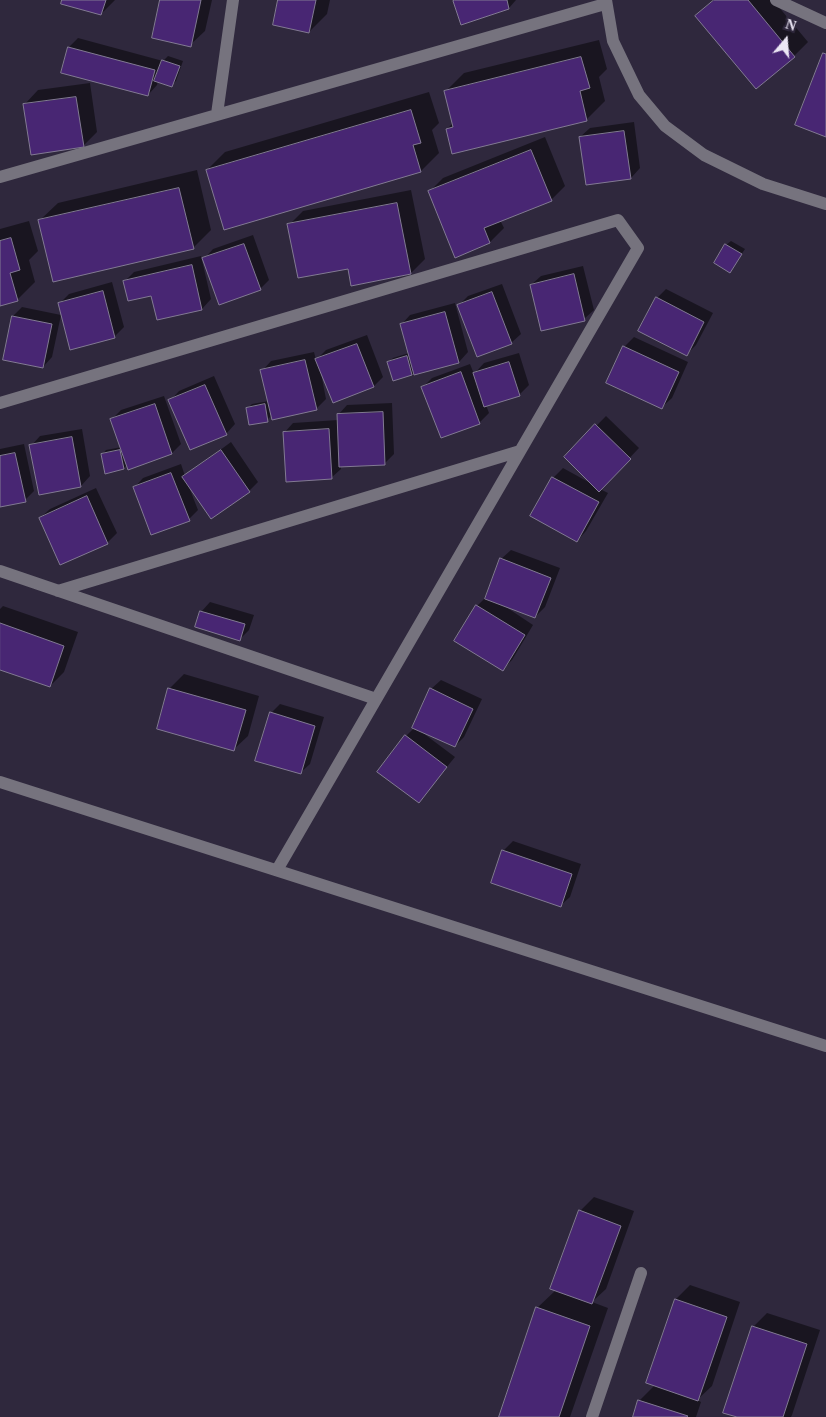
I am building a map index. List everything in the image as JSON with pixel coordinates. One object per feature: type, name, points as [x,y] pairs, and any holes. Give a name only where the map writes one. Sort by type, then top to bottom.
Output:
[{"type":"street","points":[[217,114],[233,0]]},
{"type":"street","points":[[776,0],[826,23]]},
{"type":"street","points":[[0,177],[606,2],[616,48],[639,95],[664,126],[704,156],[763,184],[826,204]]},
{"type":"street","points":[[0,403],[618,220],[638,248],[277,870]]},
{"type":"street","points":[[58,591],[520,451]]},
{"type":"street","points":[[0,571],[376,699]]},
{"type":"street","points":[[0,782],[826,1046]]},
{"type":"street","points":[[592,1417],[641,1273]]},
{"type":"building","points":[[62,0],[106,0],[101,15],[61,4]]},
{"type":"building","points":[[160,0],[201,0],[191,47],[152,38]]},
{"type":"building","points":[[278,0],[316,0],[309,33],[273,25]]},
{"type":"building","points":[[507,0],[509,9],[461,25],[453,1]]},
{"type":"building","points":[[714,0],[748,0],[795,57],[756,89],[695,16]]},
{"type":"building","points":[[68,47],[155,70],[148,96],[61,73]]},
{"type":"building","points":[[823,53],[826,54],[826,137],[795,125]]},
{"type":"building","points":[[581,57],[590,88],[580,91],[587,121],[452,154],[446,129],[453,127],[444,91]]},
{"type":"building","points":[[162,60],[180,66],[172,87],[154,81]]},
{"type":"building","points":[[76,97],[84,147],[31,155],[23,104]]},
{"type":"building","points":[[411,110],[421,143],[413,145],[421,172],[224,230],[206,170]]},
{"type":"building","points":[[624,131],[631,179],[586,185],[579,137]]},
{"type":"building","points":[[531,150],[552,201],[484,228],[490,243],[455,258],[428,191]]},
{"type":"building","points":[[179,188],[194,249],[53,282],[38,220]]},
{"type":"building","points":[[397,203],[411,274],[351,286],[348,269],[298,278],[287,224]]},
{"type":"building","points":[[11,238],[20,270],[10,273],[18,301],[0,306],[0,241]]},
{"type":"building","points":[[244,244],[261,290],[219,305],[202,258]]},
{"type":"building","points":[[725,244],[742,254],[730,273],[714,263]]},
{"type":"building","points":[[192,265],[202,310],[157,320],[151,296],[128,301],[123,281]]},
{"type":"building","points":[[574,274],[585,321],[541,331],[530,285]]},
{"type":"building","points":[[103,291],[115,338],[70,350],[58,303]]},
{"type":"building","points":[[492,292],[512,344],[477,357],[457,305]]},
{"type":"building","points":[[656,297],[704,322],[687,356],[638,331]]},
{"type":"building","points":[[445,312],[459,363],[414,375],[400,324]]},
{"type":"building","points":[[12,316],[52,324],[43,368],[3,360]]},
{"type":"building","points":[[357,344],[374,387],[333,403],[315,359]]},
{"type":"building","points":[[623,346],[679,372],[662,409],[606,383]]},
{"type":"building","points":[[407,356],[412,375],[393,381],[387,362]]},
{"type":"building","points":[[305,360],[317,410],[272,420],[260,370]]},
{"type":"building","points":[[509,362],[520,396],[484,407],[473,373]]},
{"type":"building","points":[[461,372],[480,424],[441,438],[421,387]]},
{"type":"building","points":[[205,385],[227,435],[190,450],[168,400]]},
{"type":"building","points":[[155,404],[172,454],[128,470],[110,419]]},
{"type":"building","points":[[265,404],[268,422],[249,425],[246,408]]},
{"type":"building","points":[[383,412],[385,465],[339,467],[337,414]]},
{"type":"building","points":[[595,424],[631,459],[599,492],[564,457]]},
{"type":"building","points":[[329,429],[332,479],[286,482],[283,432]]},
{"type":"building","points":[[72,437],[81,487],[39,495],[29,445]]},
{"type":"building","points":[[120,450],[124,469],[105,474],[101,454]]},
{"type":"building","points":[[221,450],[250,492],[211,519],[182,477]]},
{"type":"building","points":[[15,453],[26,502],[0,507],[0,456]]},
{"type":"building","points":[[171,473],[190,521],[151,535],[133,487]]},
{"type":"building","points":[[552,477],[599,502],[577,542],[530,516]]},
{"type":"building","points":[[87,496],[108,544],[60,565],[39,518]]},
{"type":"building","points":[[500,558],[551,578],[535,618],[485,599]]},
{"type":"building","points":[[476,605],[525,635],[503,671],[454,641]]},
{"type":"building","points":[[200,611],[245,624],[240,641],[195,627]]},
{"type":"building","points":[[0,623],[64,646],[50,687],[0,670]]},
{"type":"building","points":[[168,688],[246,710],[234,751],[157,729]]},
{"type":"building","points":[[430,688],[473,709],[455,747],[412,728]]},
{"type":"building","points":[[270,712],[315,726],[301,774],[255,761]]},
{"type":"building","points":[[405,735],[447,767],[419,803],[377,772]]},
{"type":"building","points":[[502,850],[572,874],[561,907],[491,883]]},
{"type":"building","points":[[579,1210],[621,1226],[592,1304],[550,1289]]},
{"type":"building","points":[[675,1299],[727,1317],[698,1401],[646,1383]]},
{"type":"building","points":[[536,1307],[590,1326],[559,1417],[499,1417]]},
{"type":"building","points":[[752,1326],[807,1344],[783,1417],[737,1417],[723,1413]]},
{"type":"building","points":[[638,1400],[688,1416],[633,1417]]}]
